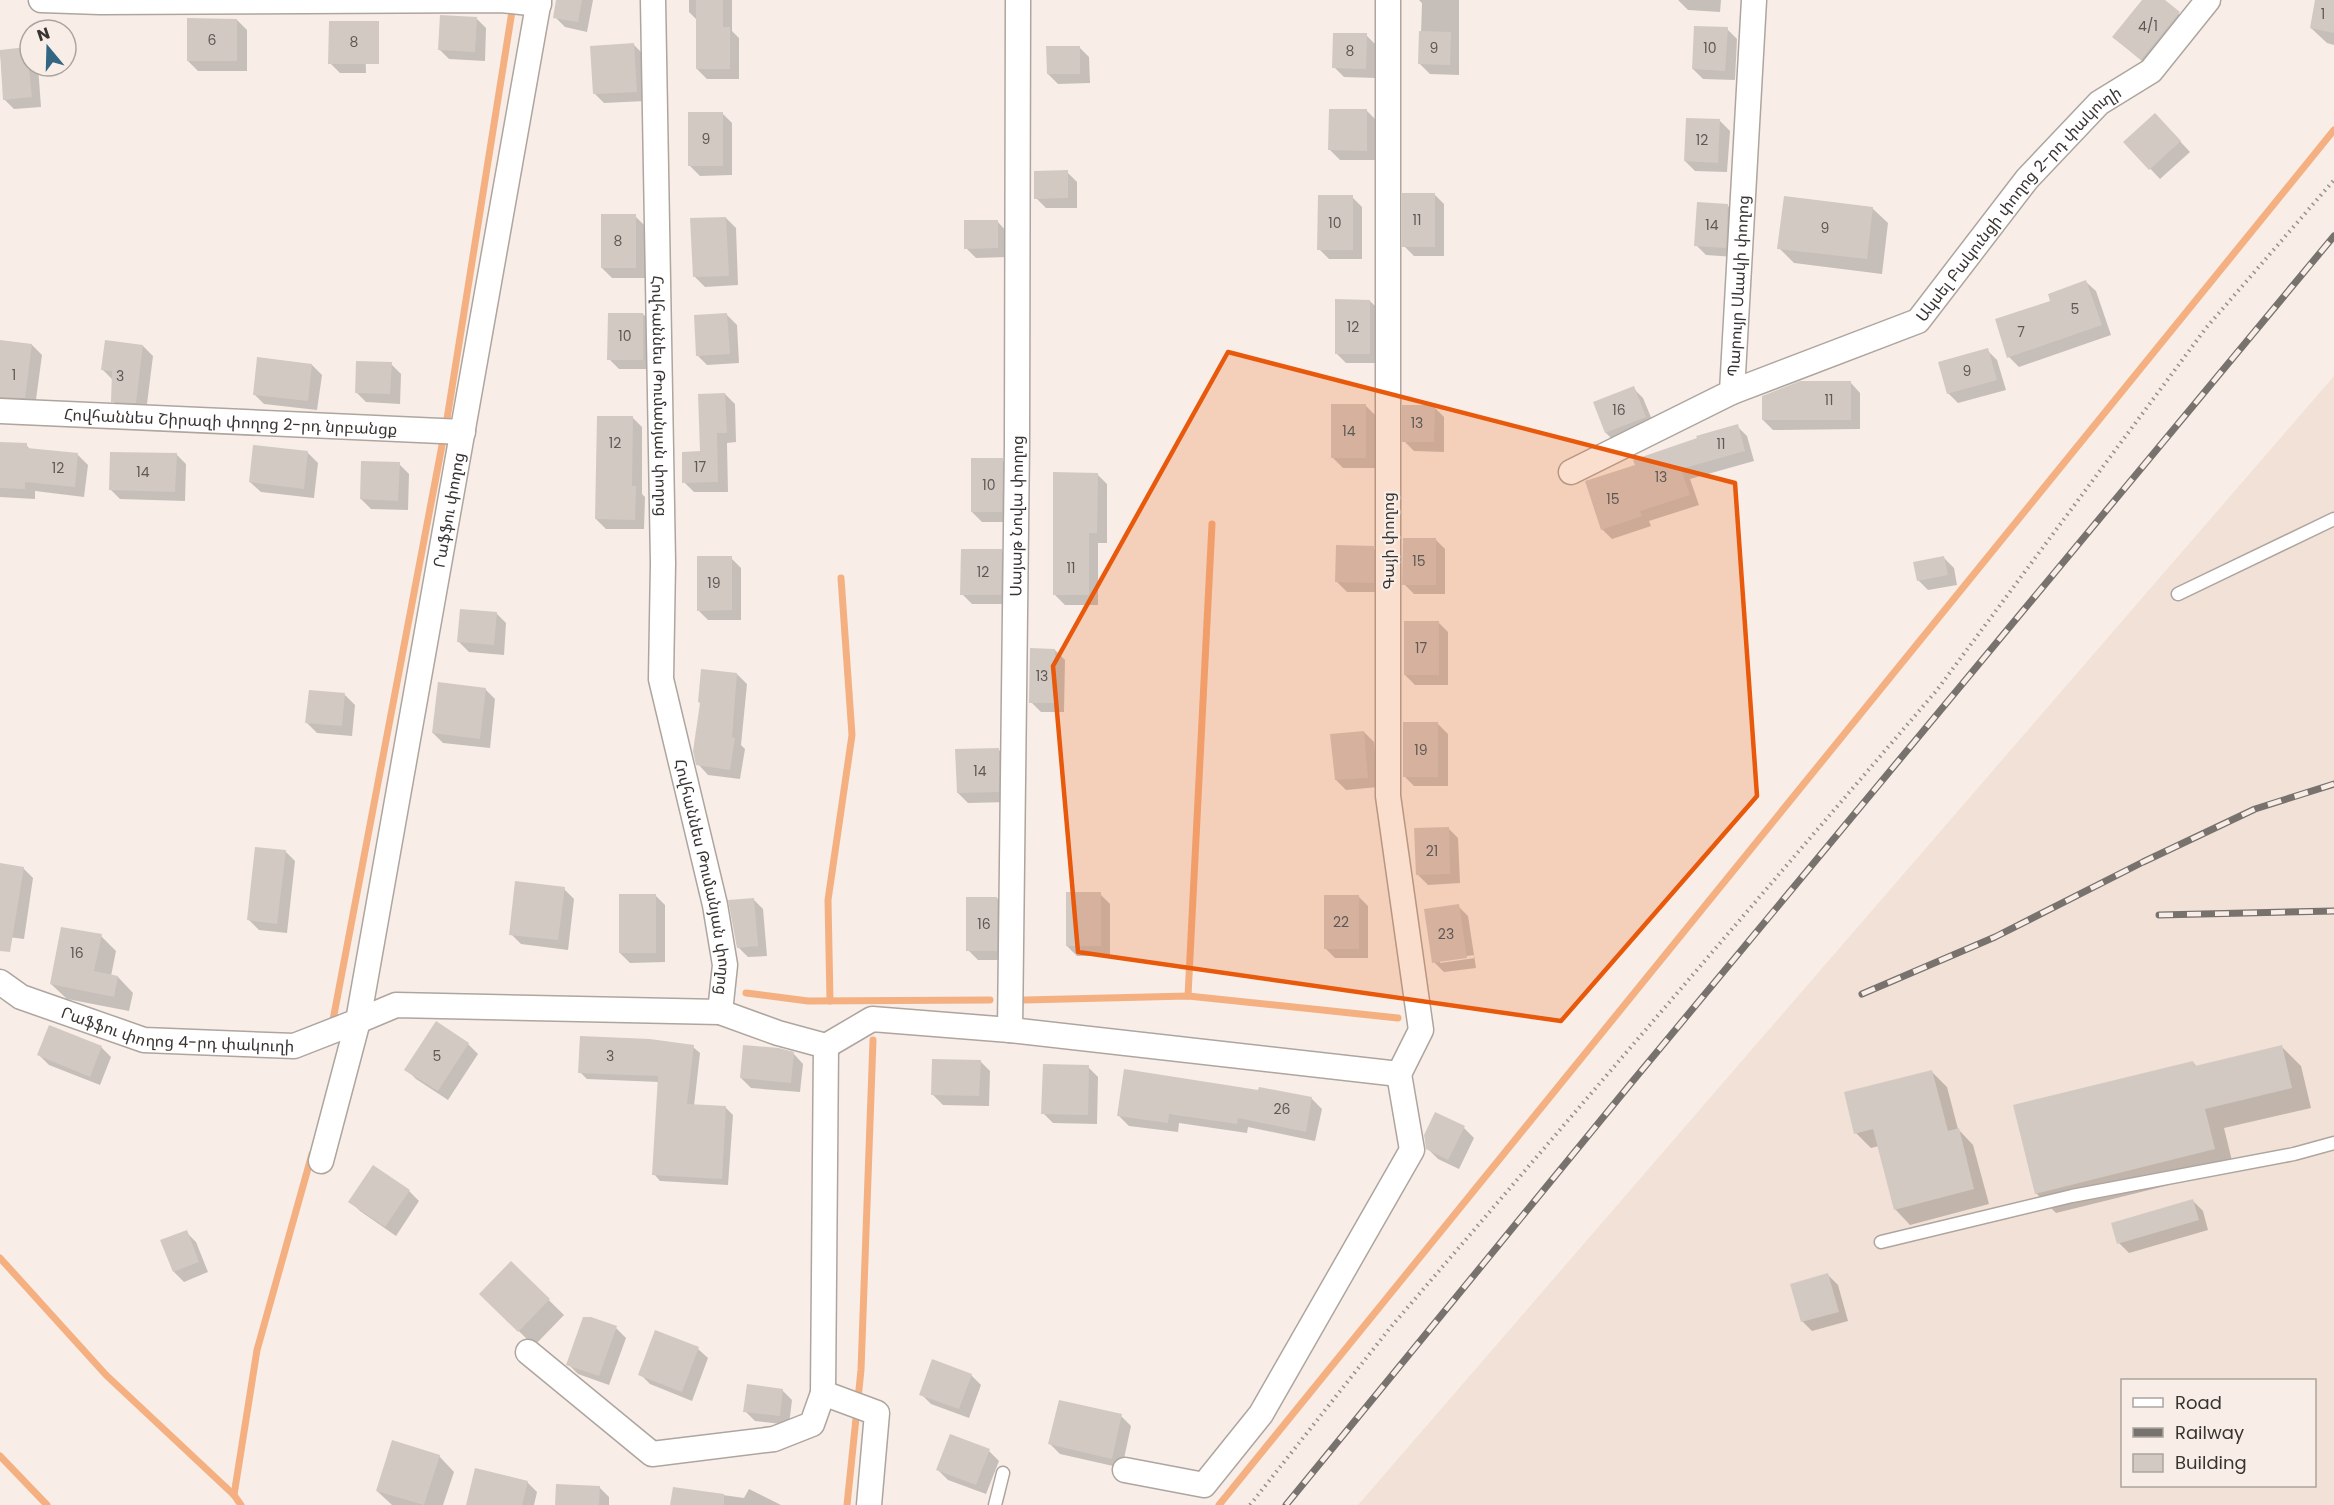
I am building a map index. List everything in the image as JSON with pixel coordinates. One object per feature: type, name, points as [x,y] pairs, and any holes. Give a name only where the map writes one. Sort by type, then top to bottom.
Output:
[{"type":"street","points":[[41,0],[100,2],[501,0],[539,2]]},
{"type":"street","name":"Հովհաննես Թումանյան փողոց","points":[[653,0],[663,563],[661,679],[715,905],[725,965],[720,1012],[778,1033],[826,1046]]},
{"type":"street","name":"Սայաթ Նովա փողոց","points":[[1010,1030],[1017,445],[1018,0]]},
{"type":"street","name":"Գայի փողոց","points":[[1388,0],[1388,796],[1421,1030],[1399,1074]]},
{"type":"street","name":"Պարույր Սևակի փողոց","points":[[1571,472],[1732,392],[1754,0]]},
{"type":"street","name":"Ակսել Բակունցի փողոց 2-րդ փակուղի","points":[[1732,392],[1918,321],[2028,179],[2099,103],[2151,71],[2208,0]]},
{"type":"street","name":"Րաֆֆու փողոց","points":[[321,1161],[358,1021],[450,432],[539,2]]},
{"type":"street","name":"Հովհաննես Շիրազի փողոց 2-րդ նրբանցք","points":[[0,411],[450,432]]},
{"type":"street","name":"Րաֆֆու փողոց 4-րդ փակուղի","points":[[0,982],[21,998],[144,1040],[294,1046],[396,1005],[720,1012]]},
{"type":"street","points":[[528,1352],[652,1454],[774,1439],[812,1424],[823,1393],[826,1046],[872,1019],[1010,1030],[1399,1074],[1412,1150],[1261,1414],[1204,1485],[1125,1470]]},
{"type":"street","points":[[823,1393],[877,1413],[869,1505]]},
{"type":"lane","points":[[2178,594],[2334,519]]},
{"type":"lane","points":[[1881,1242],[2072,1196],[2294,1154],[2334,1143]]},
{"type":"lane","points":[[995,1505],[1003,1473]]},
{"type":"path","points":[[1250,1505],[1390,1328],[1937,690],[2206,328],[2334,180]]},
{"type":"highlighted area","points":[[1228,352],[1735,483],[1757,796],[1561,1021],[1078,952],[1053,666]]},
{"type":"shaded area","points":[[2334,376],[2334,1505],[1358,1505]]},
{"type":"building","points":[[556,0],[582,0],[578,22],[553,18]]},
{"type":"building","points":[[696,0],[723,0],[723,27],[730,27],[730,69],[696,69]]},
{"type":"building","points":[[2142,0],[2165,0],[2180,12],[2141,60],[2112,37]]},
{"type":"building","points":[[2315,0],[2334,0],[2334,33],[2310,28]]},
{"type":"building","points":[[440,15],[477,17],[475,52],[438,50]]},
{"type":"building","points":[[187,18],[237,19],[237,61],[187,61]]},
{"type":"building","points":[[329,21],[379,21],[379,64],[328,64]]},
{"type":"building","points":[[1694,26],[1728,27],[1725,71],[1692,69]]},
{"type":"building","points":[[1419,31],[1451,32],[1450,65],[1418,64]]},
{"type":"building","points":[[1333,33],[1367,33],[1366,69],[1332,68]]},
{"type":"building","points":[[634,43],[637,92],[593,94],[590,46]]},
{"type":"building","points":[[1046,46],[1080,46],[1080,74],[1047,74]]},
{"type":"building","points":[[18,48],[18,78],[30,78],[32,97],[3,100],[0,50]]},
{"type":"building","points":[[1329,109],[1367,109],[1367,151],[1328,150]]},
{"type":"building","points":[[688,112],[723,112],[723,166],[688,166]]},
{"type":"building","points":[[2155,113],[2181,141],[2149,170],[2123,142]]},
{"type":"building","points":[[1686,118],[1720,119],[1718,163],[1684,161]]},
{"type":"building","points":[[1068,170],[1068,198],[1034,199],[1034,171]]},
{"type":"building","points":[[1402,193],[1435,193],[1435,247],[1402,247]]},
{"type":"building","points":[[1318,195],[1353,195],[1353,250],[1317,250]]},
{"type":"building","points":[[1784,196],[1873,207],[1867,259],[1777,249]]},
{"type":"building","points":[[1697,202],[1728,204],[1726,248],[1694,246]]},
{"type":"building","points":[[601,214],[636,214],[636,268],[601,268]]},
{"type":"building","points":[[726,217],[729,276],[693,277],[690,218]]},
{"type":"building","points":[[964,220],[998,220],[998,248],[964,249]]},
{"type":"building","points":[[2086,280],[2102,325],[2007,358],[1995,319],[2050,301],[2048,294]]},
{"type":"building","points":[[1335,299],[1370,300],[1370,354],[1335,354]]},
{"type":"building","points":[[608,313],[643,313],[643,360],[607,360]]},
{"type":"building","points":[[727,313],[730,354],[696,356],[694,315]]},
{"type":"building","points":[[0,340],[32,344],[25,398],[0,397]]},
{"type":"building","points":[[105,340],[143,345],[136,403],[111,402],[112,371],[101,370]]},
{"type":"building","points":[[1988,348],[1997,380],[1947,394],[1938,362]]},
{"type":"building","points":[[257,357],[312,364],[308,401],[253,395]]},
{"type":"building","points":[[356,361],[392,362],[390,394],[355,393]]},
{"type":"building","points":[[1800,381],[1851,381],[1851,420],[1762,420],[1762,396]]},
{"type":"building","points":[[1634,386],[1646,417],[1605,433],[1593,402]]},
{"type":"building","points":[[725,393],[727,433],[717,433],[718,482],[682,483],[682,452],[700,451],[698,394]]},
{"type":"building","points":[[1331,404],[1366,404],[1366,458],[1331,458]]},
{"type":"building","points":[[1402,405],[1435,405],[1434,442],[1402,442]]},
{"type":"building","points":[[597,416],[633,416],[632,486],[636,486],[635,520],[595,519]]},
{"type":"building","points":[[1738,424],[1745,451],[1681,469],[1690,495],[1640,511],[1642,516],[1601,530],[1585,481],[1635,465],[1633,460],[1697,438],[1696,436]]},
{"type":"building","points":[[0,442],[27,443],[27,448],[78,453],[75,487],[25,482],[25,489],[0,488]]},
{"type":"building","points":[[253,445],[308,451],[304,489],[249,482]]},
{"type":"building","points":[[110,452],[177,453],[175,492],[109,490]]},
{"type":"building","points":[[971,458],[1003,458],[1002,512],[971,512]]},
{"type":"building","points":[[361,461],[400,462],[398,501],[360,499]]},
{"type":"building","points":[[1053,472],[1098,473],[1097,533],[1089,533],[1089,595],[1053,595]]},
{"type":"building","points":[[1403,538],[1436,538],[1436,585],[1402,585]]},
{"type":"building","points":[[1336,545],[1374,546],[1374,583],[1335,582]]},
{"type":"building","points":[[961,549],[1002,549],[1001,595],[960,595]]},
{"type":"building","points":[[697,556],[732,556],[732,610],[697,611]]},
{"type":"building","points":[[1944,556],[1948,575],[1917,581],[1913,562]]},
{"type":"building","points":[[460,609],[497,612],[494,645],[457,642]]},
{"type":"building","points":[[1404,621],[1439,621],[1439,675],[1404,675]]},
{"type":"building","points":[[1030,648],[1055,649],[1055,703],[1029,703]]},
{"type":"building","points":[[701,669],[737,673],[732,737],[735,738],[730,770],[696,765],[693,751],[700,703],[698,702]]},
{"type":"building","points":[[438,682],[486,688],[480,739],[432,733]]},
{"type":"building","points":[[309,690],[345,693],[342,726],[305,723]]},
{"type":"building","points":[[1403,722],[1438,722],[1438,777],[1403,777]]},
{"type":"building","points":[[1364,731],[1368,778],[1335,780],[1330,734]]},
{"type":"building","points":[[999,748],[999,792],[957,793],[955,749]]},
{"type":"building","points":[[1449,827],[1450,874],[1416,875],[1414,828]]},
{"type":"building","points":[[255,847],[286,850],[277,924],[247,920]]},
{"type":"building","points":[[0,863],[24,867],[10,952],[0,951]]},
{"type":"building","points":[[515,881],[565,887],[558,940],[509,935]]},
{"type":"building","points":[[1066,892],[1101,892],[1101,946],[1066,946]]},
{"type":"building","points":[[619,894],[656,894],[656,953],[619,953]]},
{"type":"building","points":[[1324,895],[1359,895],[1359,949],[1324,949]]},
{"type":"building","points":[[966,897],[997,897],[997,951],[966,951]]},
{"type":"building","points":[[754,898],[758,946],[737,948],[728,900]]},
{"type":"building","points":[[1459,904],[1467,958],[1432,963],[1424,909]]},
{"type":"building","points":[[61,927],[102,934],[94,971],[118,976],[114,997],[50,984]]},
{"type":"building","points":[[436,1021],[469,1043],[438,1091],[404,1070]]},
{"type":"building","points":[[49,1025],[102,1046],[90,1077],[37,1055]]},
{"type":"building","points":[[580,1036],[650,1039],[694,1045],[687,1104],[726,1106],[722,1179],[652,1175],[658,1076],[578,1073]]},
{"type":"building","points":[[743,1045],[779,1048],[794,1052],[791,1083],[740,1078]]},
{"type":"building","points":[[2282,1045],[2292,1088],[2205,1109],[2215,1149],[2035,1194],[2013,1105],[2193,1061],[2195,1066]]},
{"type":"building","points":[[932,1059],[981,1060],[979,1096],[931,1095]]},
{"type":"building","points":[[1043,1064],[1089,1065],[1088,1115],[1041,1114]]},
{"type":"building","points":[[1124,1069],[1258,1090],[1259,1087],[1312,1097],[1306,1132],[1238,1118],[1237,1124],[1169,1114],[1168,1123],[1117,1116]]},
{"type":"building","points":[[1932,1070],[1948,1131],[1959,1128],[1974,1189],[1894,1210],[1873,1129],[1854,1134],[1844,1092]]},
{"type":"building","points":[[1435,1112],[1465,1126],[1448,1160],[1426,1149],[1424,1135]]},
{"type":"building","points":[[373,1165],[410,1190],[385,1227],[348,1202]]},
{"type":"building","points":[[2193,1199],[2199,1220],[2117,1244],[2111,1223]]},
{"type":"building","points":[[187,1230],[199,1262],[173,1272],[160,1240]]},
{"type":"building","points":[[511,1261],[550,1299],[518,1332],[479,1294]]},
{"type":"building","points":[[1828,1273],[1839,1312],[1801,1322],[1790,1284]]},
{"type":"building","points":[[583,1317],[591,1317],[617,1326],[599,1376],[566,1365]]},
{"type":"building","points":[[655,1330],[699,1347],[682,1392],[638,1375]]},
{"type":"building","points":[[932,1359],[972,1374],[959,1409],[919,1395]]},
{"type":"building","points":[[747,1384],[783,1389],[780,1416],[743,1412]]},
{"type":"building","points":[[1059,1400],[1122,1414],[1112,1459],[1048,1444]]},
{"type":"building","points":[[950,1434],[990,1449],[976,1485],[936,1470]]},
{"type":"building","points":[[392,1440],[440,1455],[424,1505],[376,1491]]},
{"type":"building","points":[[475,1468],[528,1481],[522,1505],[466,1505]]},
{"type":"building","points":[[556,1484],[600,1486],[599,1505],[555,1505]]},
{"type":"building","points":[[673,1487],[724,1494],[724,1505],[670,1505]]},
{"type":"waterway","points":[[333,1020],[447,419],[513,5]]},
{"type":"waterway","points":[[1219,1505],[2334,130]]},
{"type":"waterway","points":[[1188,996],[1212,524]]},
{"type":"waterway","points":[[830,1001],[828,900],[852,735],[841,578]]},
{"type":"waterway","points":[[746,993],[808,1001],[990,1000]]},
{"type":"waterway","points":[[1025,1000],[1188,996],[1398,1018]]},
{"type":"waterway","points":[[847,1505],[861,1370],[873,1040]]},
{"type":"waterway","points":[[234,1495],[257,1350],[312,1154]]},
{"type":"waterway","points":[[0,1258],[106,1375],[234,1495],[241,1505]]},
{"type":"waterway","points":[[0,1456],[47,1505]]},
{"type":"railway","points":[[1286,1505],[1632,1082],[2334,236]]},
{"type":"railway","points":[[1862,994],[1995,937],[2143,862],[2255,809],[2334,784]]},
{"type":"railway","points":[[2159,915],[2334,911]]}]
